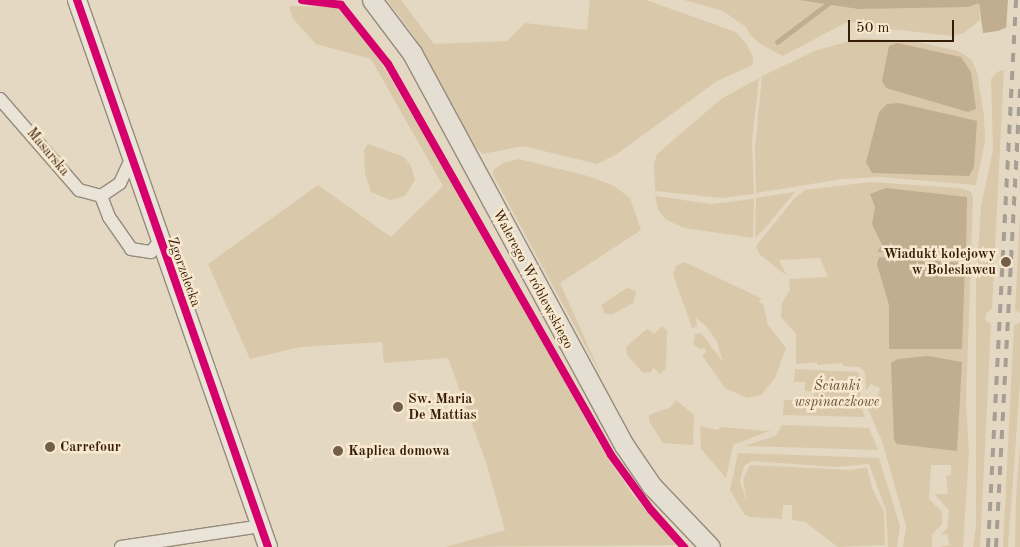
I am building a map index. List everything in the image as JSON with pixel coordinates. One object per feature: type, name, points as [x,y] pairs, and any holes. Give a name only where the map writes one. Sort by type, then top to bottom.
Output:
[{"type":"main road","name":"Walerego Wróblewskiego","points":[[372,0],[412,53],[624,444],[652,486],[710,547]]},
{"type":"street","name":"Zgorzelecka","points":[[77,2],[159,242],[268,547]]},
{"type":"street","name":"Masarska","points":[[0,99],[79,190],[101,196]]},
{"type":"street","points":[[131,159],[120,182],[101,196],[109,217],[132,249],[151,252],[159,242]]},
{"type":"street","points":[[121,547],[262,526]]},
{"type":"green space","points":[[387,0],[401,0],[434,44],[507,41],[525,23],[587,30],[590,0],[646,0],[736,32],[747,45],[753,58],[753,65],[717,81],[617,154],[597,164],[523,146],[483,154],[476,148],[414,36]]},
{"type":"green space","points":[[684,0],[798,0],[858,9],[979,3],[980,20],[964,33],[952,36],[873,27],[861,22],[845,23],[783,56],[762,45],[750,35],[746,27],[723,11]]},
{"type":"green space","points":[[289,6],[337,7],[373,49],[499,262],[602,449],[632,494],[677,545],[446,547],[505,530],[486,462],[448,358],[384,363],[382,342],[300,347],[250,359],[208,264],[318,185],[391,237],[443,186],[371,59],[316,44],[293,19]]},
{"type":"green space","points":[[862,38],[918,42],[958,51],[971,59],[977,72],[984,116],[985,140],[976,185],[881,177],[842,179],[756,193],[755,148],[762,76],[817,50]]},
{"type":"green space","points":[[1004,70],[992,309],[986,313],[985,320],[991,324],[980,547],[973,547],[976,527],[976,280],[981,207],[993,150],[991,79],[997,72]]},
{"type":"green space","points":[[759,78],[752,142],[754,194],[721,198],[655,191],[654,164],[657,154],[721,99]]},
{"type":"green space","points":[[368,144],[404,157],[411,166],[415,180],[405,196],[390,200],[371,192],[365,173],[364,150]]},
{"type":"green space","points":[[519,159],[588,176],[614,186],[630,198],[641,230],[560,283],[602,377],[493,175],[493,170],[503,163]]},
{"type":"green space","points":[[870,182],[960,188],[970,191],[973,197],[966,404],[969,452],[963,547],[939,547],[950,545],[947,534],[940,535],[947,529],[949,510],[934,494],[948,494],[946,476],[951,475],[951,465],[931,465],[929,499],[942,512],[942,524],[932,535],[932,547],[903,547],[906,526],[883,444],[866,404],[866,395],[877,399],[880,388],[871,384],[866,390],[865,372],[860,367],[843,366],[843,363],[817,365],[817,362],[796,364],[796,334],[781,317],[782,303],[790,290],[789,279],[828,277],[820,258],[779,260],[786,275],[759,254],[756,246],[794,199],[805,190]]},
{"type":"green space","points":[[795,192],[766,227],[755,238],[756,198]]},
{"type":"green space","points":[[655,196],[711,204],[754,199],[753,238],[684,228],[665,219],[658,209]]},
{"type":"green space","points":[[1020,216],[1020,313],[1015,310]]},
{"type":"green space","points":[[684,262],[761,298],[759,302],[763,304],[768,325],[786,348],[775,378],[761,395],[747,398],[725,388],[702,355],[706,352],[705,348],[699,349],[693,344],[695,334],[701,333],[723,362],[717,342],[706,326],[696,318],[697,327],[692,328],[673,274],[676,266]]},
{"type":"green space","points":[[627,288],[636,291],[633,303],[613,314],[605,314],[601,305]]},
{"type":"green space","points":[[1020,322],[1020,384],[1008,547],[1003,547],[1014,325]]},
{"type":"green space","points":[[662,326],[667,331],[666,368],[660,374],[653,367],[651,372],[643,373],[627,355],[626,347],[644,331],[648,329],[654,334]]},
{"type":"green space","name":"Ścianki wspinaczkowe","points":[[795,369],[858,372],[861,379],[860,404],[865,417],[783,415],[784,400],[813,400],[814,392],[805,391],[805,382],[794,382]]},
{"type":"green space","points":[[676,400],[694,415],[693,445],[663,443],[649,421],[649,415],[671,407]]},
{"type":"green space","points":[[782,425],[869,428],[878,450],[744,446],[775,436]]},
{"type":"green space","points":[[700,426],[718,430],[720,427],[767,431],[775,429],[733,445],[726,478],[701,449]]},
{"type":"green space","points":[[1020,444],[1020,547],[1015,547],[1016,497]]},
{"type":"green space","points":[[738,453],[879,458],[900,526],[897,547],[888,547],[886,510],[869,464],[835,467],[752,461],[744,466],[740,481],[747,502],[743,479],[750,465],[851,470],[867,467],[872,488],[884,512],[885,545],[838,547],[805,522],[792,520],[792,505],[783,505],[782,519],[750,517],[744,514],[730,490]]},
{"type":"shaded area","points":[[798,0],[1020,0],[1012,25],[998,31],[983,33],[979,3],[968,7],[858,9]]},
{"type":"shaded area","points":[[897,43],[961,57],[971,72],[976,109],[968,112],[886,88],[882,81],[889,46]]},
{"type":"shaded area","points":[[899,103],[977,121],[974,167],[969,176],[872,173],[866,162],[879,112],[887,104]]},
{"type":"shaded area","points":[[886,188],[967,197],[966,256],[877,252],[882,245],[872,224],[875,207],[870,194]]},
{"type":"shaded area","points":[[879,257],[965,263],[962,349],[889,349],[889,305],[877,264]]},
{"type":"shaded area","points":[[928,356],[962,362],[957,451],[897,444],[894,440],[891,363],[898,359]]},
{"type":"pier","points":[[1008,0],[1020,0],[1020,28],[1002,32],[1006,30]]},
{"type":"waterway","points":[[777,42],[833,0]]},
{"type":"railway","points":[[988,547],[1016,0]]},
{"type":"railway","points":[[996,547],[1020,82]]},
{"type":"cycle path","points":[[77,0],[268,547]]},
{"type":"cycle path","points":[[302,0],[341,5],[388,64],[611,455],[651,510],[684,547]]},
{"type":"place","name":"Wiadukt kolejowy w Bolesławcu","points":[[1006,262]]},
{"type":"place","name":"Sw. Maria De Mattias","points":[[398,407]]},
{"type":"place","name":"Carrefour","points":[[50,447]]},
{"type":"place","name":"Kaplica domowa","points":[[338,451]]}]
